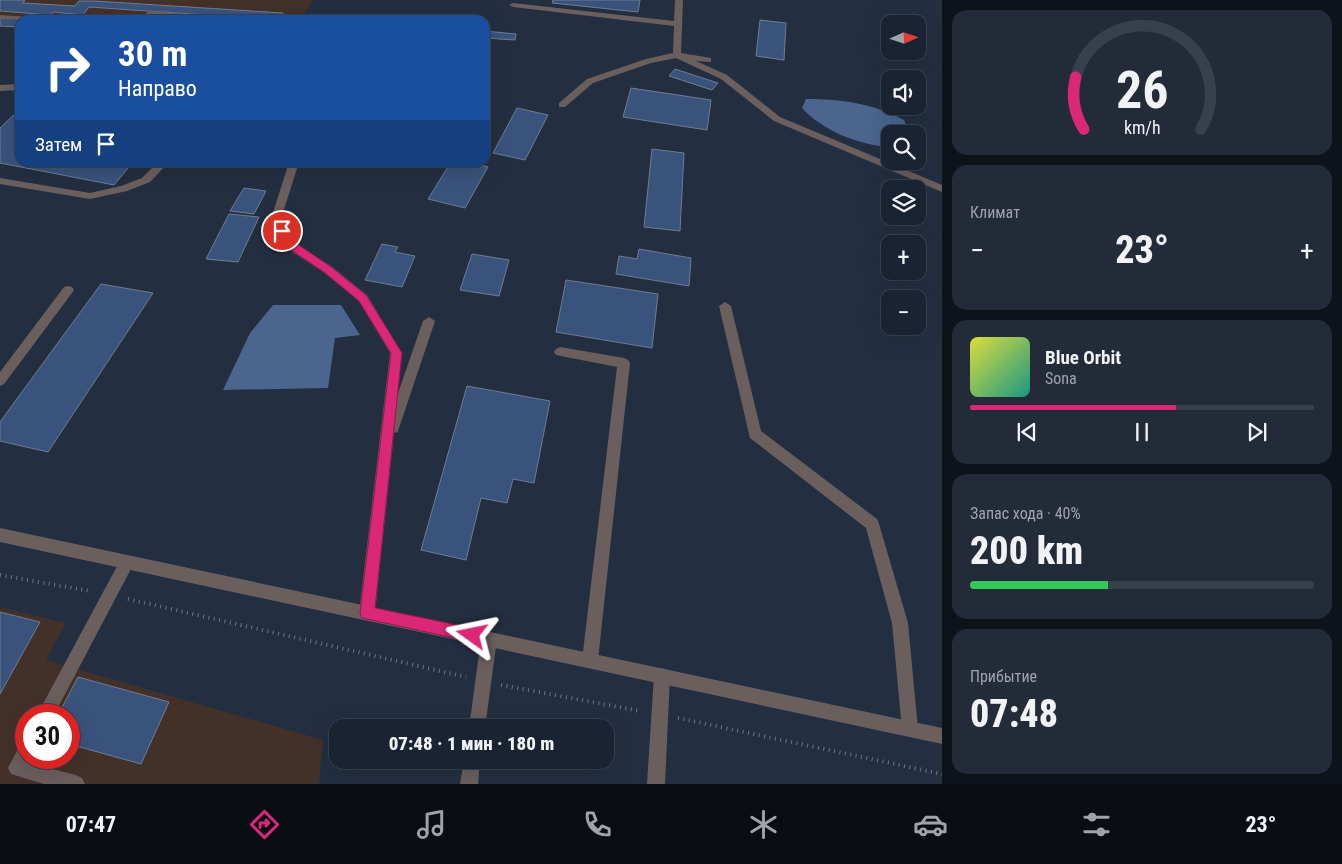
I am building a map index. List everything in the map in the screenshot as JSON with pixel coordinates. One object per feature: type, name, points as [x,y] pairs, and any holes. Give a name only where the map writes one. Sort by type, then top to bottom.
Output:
[{"type":"street","points":[[677,55],[680,0]]},
{"type":"street","points":[[514,5],[678,24]]},
{"type":"street","points":[[149,15],[152,13],[174,15]]},
{"type":"street","points":[[0,17],[15,18]]},
{"type":"street","points":[[677,55],[724,77],[777,119],[942,189]]},
{"type":"street","points":[[562,104],[590,81],[649,61],[677,55],[708,60]]},
{"type":"street","points":[[0,88],[15,87]]},
{"type":"street","points":[[0,181],[90,196],[123,189],[146,180],[159,167]]},
{"type":"street","points":[[292,167],[276,219],[289,244],[328,269],[363,298],[396,353],[367,613]]},
{"type":"street","points":[[0,380],[68,290]]},
{"type":"street","points":[[725,306],[755,434],[872,524],[900,623],[910,729]]},
{"type":"street","points":[[385,450],[429,321]]},
{"type":"street","points":[[560,352],[624,363],[590,660]]},
{"type":"street","points":[[0,535],[942,736]]},
{"type":"street","points":[[51,704],[127,562]]},
{"type":"street","points":[[478,719],[489,639]]},
{"type":"street","points":[[656,784],[662,676]]},
{"type":"street","points":[[21,769],[76,784]]},
{"type":"street","points":[[469,784],[471,769]]},
{"type":"shaded area","points":[[0,0],[313,0],[303,15],[15,15],[15,28],[0,27]]},
{"type":"shaded area","points":[[806,99],[844,101],[881,110],[881,115],[894,115],[904,120],[906,125],[881,125],[881,146],[878,146],[854,140],[831,130],[820,124],[802,108]]},
{"type":"shaded area","points":[[273,305],[341,305],[360,335],[335,338],[328,388],[223,390],[250,333]]},
{"type":"shaded area","points":[[0,607],[66,623],[46,660],[323,740],[319,784],[0,784]]},
{"type":"building","points":[[0,0],[25,0],[23,3],[75,6],[79,1],[95,1],[283,13],[282,15],[207,15],[89,7],[83,15],[53,12],[51,15],[0,11]]},
{"type":"building","points":[[553,0],[640,0],[638,12],[552,3]]},
{"type":"building","points":[[0,17],[15,18],[15,27],[0,26]]},
{"type":"building","points":[[760,20],[786,23],[784,60],[756,56]]},
{"type":"building","points":[[490,31],[516,34],[515,40],[490,38]]},
{"type":"building","points":[[675,69],[718,83],[712,90],[669,76]]},
{"type":"building","points":[[631,88],[711,100],[707,130],[623,117]]},
{"type":"building","points":[[517,108],[548,115],[525,160],[493,153]]},
{"type":"building","points":[[15,114],[15,166],[0,163],[0,128]]},
{"type":"building","points":[[652,149],[684,153],[680,231],[644,227]]},
{"type":"building","points":[[21,167],[129,167],[114,185]]},
{"type":"building","points":[[448,167],[488,167],[465,208],[428,199]]},
{"type":"building","points":[[244,188],[266,191],[254,214],[230,211]]},
{"type":"building","points":[[229,214],[259,217],[238,262],[206,259]]},
{"type":"building","points":[[382,244],[398,247],[395,252],[415,256],[402,287],[365,280]]},
{"type":"building","points":[[639,249],[691,258],[689,286],[616,274],[619,256],[637,259]]},
{"type":"building","points":[[472,254],[509,260],[499,296],[460,290]]},
{"type":"building","points":[[566,280],[658,294],[652,348],[556,332]]},
{"type":"building","points":[[101,284],[153,293],[48,452],[0,441],[0,422]]},
{"type":"building","points":[[467,386],[550,401],[534,483],[513,479],[507,503],[481,498],[466,560],[421,550]]},
{"type":"building","points":[[0,612],[40,622],[0,694]]},
{"type":"building","points":[[78,677],[169,702],[141,764],[80,747],[80,704],[64,704]]},
{"type":"route","points":[[282,231],[289,244],[328,269],[363,298],[396,353],[367,613],[472,635]]}]
